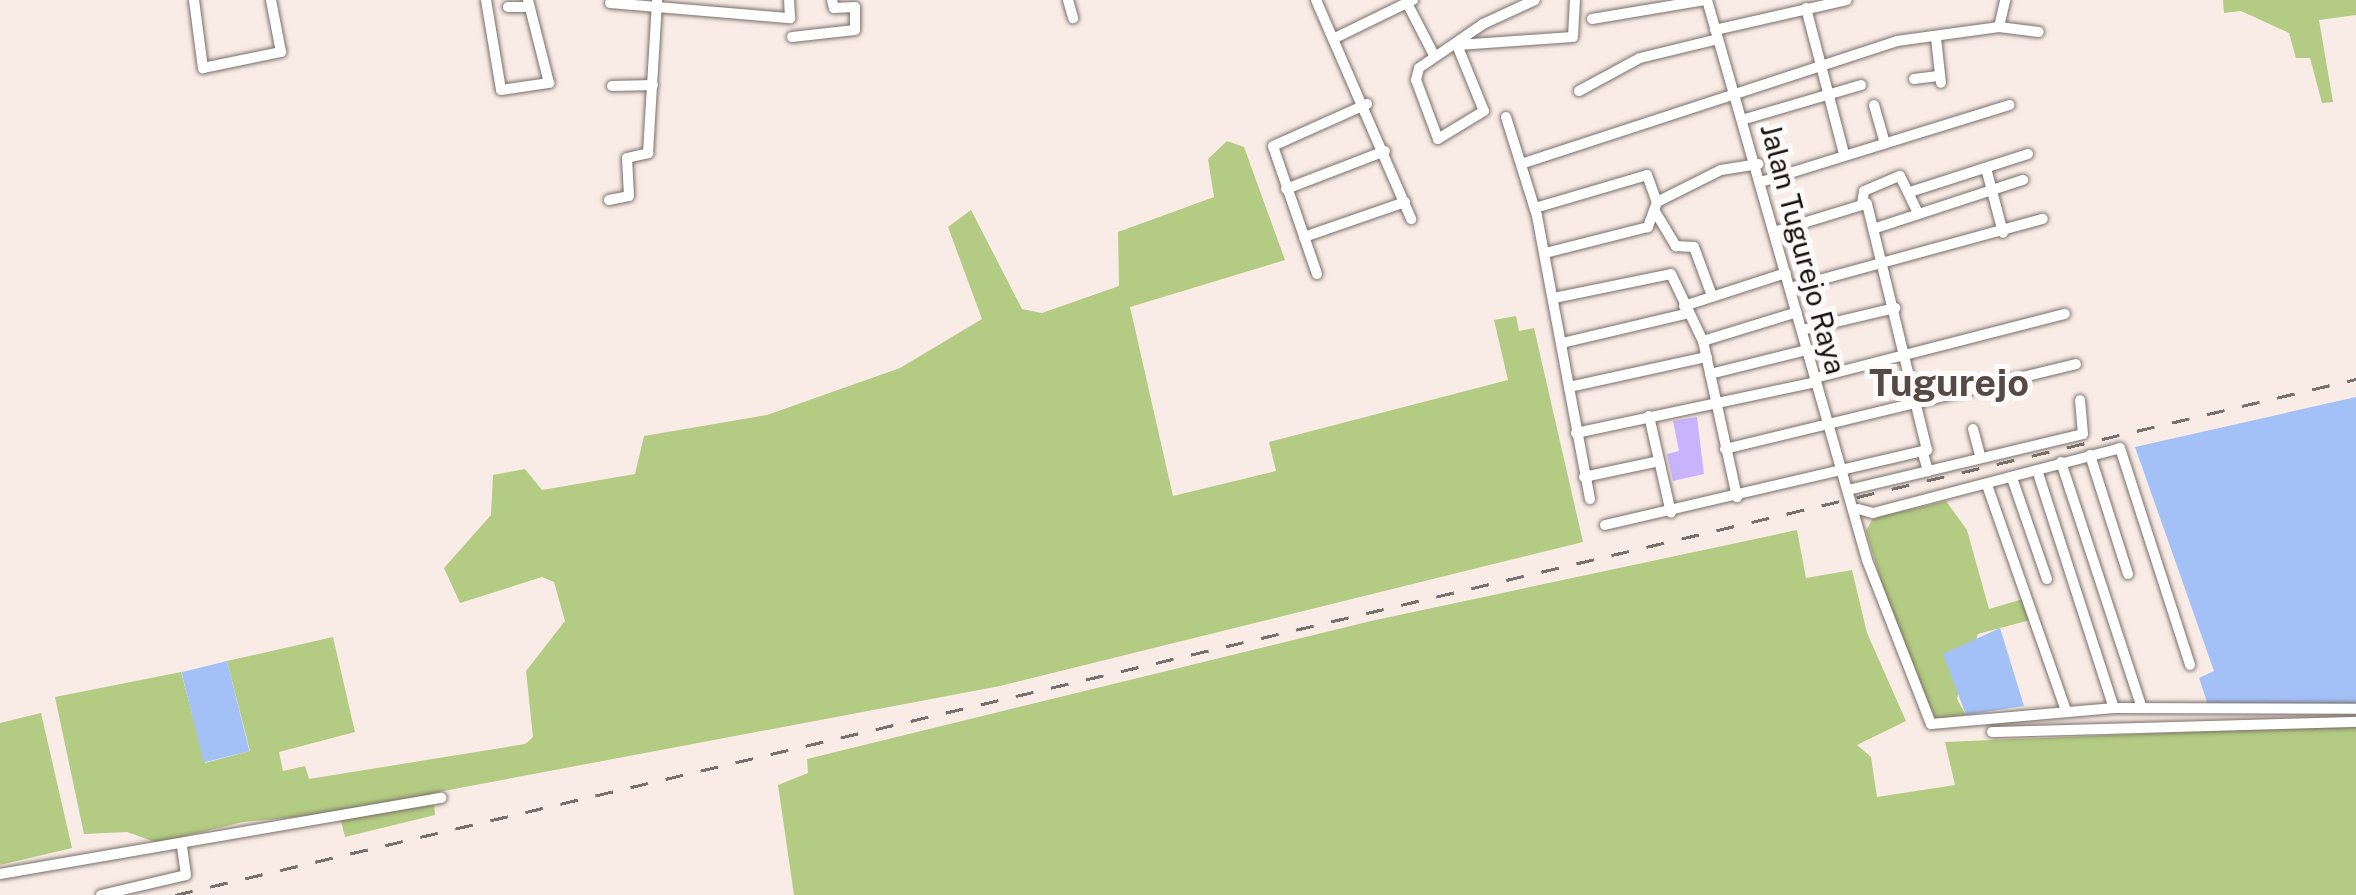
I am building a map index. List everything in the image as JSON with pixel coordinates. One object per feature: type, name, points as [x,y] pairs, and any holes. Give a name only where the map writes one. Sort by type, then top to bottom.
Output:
[{"type":"street","points":[[194,0],[202,68],[281,52],[272,0]]},
{"type":"street","points":[[486,0],[495,83],[500,90],[549,84],[528,4],[508,7]]},
{"type":"street","points":[[744,0],[744,16]]},
{"type":"street","points":[[610,3],[656,3],[744,16],[790,18],[789,0]]},
{"type":"street","points":[[792,37],[855,30],[854,7],[834,8],[832,0]]},
{"type":"street","points":[[1068,0],[1074,18]]},
{"type":"street","points":[[1316,0],[1367,104],[1410,219]]},
{"type":"street","points":[[1457,45],[1484,110],[1442,138],[1416,80],[1436,54],[1535,0]]},
{"type":"street","points":[[1457,45],[1573,37],[1575,0]]},
{"type":"street","points":[[1592,19],[1706,0]]},
{"type":"street","name":"Jalan Tugurejo Raya","points":[[1706,0],[1764,181],[1815,380],[1858,508],[1880,598],[1932,724],[2066,711]]},
{"type":"street","points":[[1579,91],[1640,58],[1806,8],[1847,0]]},
{"type":"street","points":[[1999,27],[2006,0]]},
{"type":"street","points":[[1337,37],[1411,1],[1436,54]]},
{"type":"street","points":[[610,200],[629,196],[627,158],[648,153],[656,3]]},
{"type":"street","points":[[1806,8],[1824,96],[1844,154]]},
{"type":"street","points":[[1524,163],[1818,65],[1999,27],[2040,32]]},
{"type":"street","points":[[1914,80],[1941,79],[1936,38]]},
{"type":"street","points":[[612,86],[652,85]]},
{"type":"street","points":[[1745,119],[1862,85]]},
{"type":"street","points":[[1317,274],[1274,155],[1278,142],[1367,104]]},
{"type":"street","points":[[1874,105],[1884,140]]},
{"type":"street","points":[[1764,181],[1884,140],[2010,105]]},
{"type":"street","points":[[1506,118],[1524,163],[1545,253],[1590,499]]},
{"type":"street","points":[[1286,189],[1384,151]]},
{"type":"street","points":[[1910,192],[2028,154]]},
{"type":"street","points":[[1545,253],[1648,228],[1657,208],[1721,170],[1759,164]]},
{"type":"street","points":[[1986,168],[2003,233]]},
{"type":"street","points":[[1535,208],[1647,176],[1657,208],[1676,246],[1694,247],[1712,296]]},
{"type":"street","points":[[1918,213],[1900,176],[1864,191],[1917,402],[1928,471]]},
{"type":"street","points":[[1876,228],[2023,180]]},
{"type":"street","points":[[1304,237],[1405,202]]},
{"type":"street","points":[[1777,231],[1867,203]]},
{"type":"street","points":[[1790,288],[1885,266],[2042,219]]},
{"type":"street","points":[[1554,298],[1668,271],[1684,310],[1703,341],[1737,497]]},
{"type":"street","points":[[1562,343],[1684,310],[1712,296],[1786,274]]},
{"type":"street","points":[[1802,330],[1895,308]]},
{"type":"street","points":[[1703,341],[1797,312]]},
{"type":"street","points":[[1576,433],[1815,380],[2065,314]]},
{"type":"street","points":[[1710,374],[1807,350]]},
{"type":"street","points":[[1568,387],[1706,358]]},
{"type":"street","points":[[1725,449],[2076,364]]},
{"type":"street","points":[[1852,489],[2085,433],[2080,400]]},
{"type":"street","points":[[1649,416],[1671,513]]},
{"type":"street","points":[[1973,429],[1981,458]]},
{"type":"street","points":[[1858,508],[1874,513],[2120,448],[2190,665]]},
{"type":"street","points":[[1605,525],[1671,513],[1925,451]]},
{"type":"street","points":[[2090,455],[2128,574]]},
{"type":"street","points":[[1584,477],[1658,461]]},
{"type":"street","points":[[2061,462],[2142,708]]},
{"type":"street","points":[[2038,470],[2114,708]]},
{"type":"street","points":[[2012,478],[2047,579]]},
{"type":"street","points":[[1987,485],[2066,711],[2356,709]]},
{"type":"street","points":[[1992,732],[2356,722]]},
{"type":"street","points":[[0,874],[441,798]]},
{"type":"street","points":[[102,895],[186,875],[182,845]]},
{"type":"green space","points":[[2223,0],[2356,0],[2356,15],[2319,20],[2333,102],[2322,103],[2310,58],[2296,58],[2289,33],[2241,11],[2224,13]]},
{"type":"green space","points":[[1227,141],[1244,147],[1285,260],[1130,307],[1173,496],[1276,471],[1269,442],[1508,380],[1494,320],[1516,316],[1519,331],[1534,328],[1583,542],[1000,686],[433,793],[435,815],[345,837],[339,813],[243,822],[158,843],[127,832],[84,834],[55,697],[181,672],[205,763],[250,751],[227,661],[333,637],[355,732],[279,752],[283,771],[305,766],[309,779],[525,744],[533,737],[526,671],[565,621],[554,582],[542,577],[460,603],[444,568],[491,515],[493,475],[525,469],[542,490],[635,474],[644,436],[767,415],[900,368],[982,319],[948,227],[971,210],[1022,309],[1042,313],[1119,286],[1118,232],[1214,197],[1208,159]]},
{"type":"green space","points":[[1946,501],[1967,530],[1989,609],[2023,599],[2030,620],[1978,634],[1957,699],[1966,715],[1936,719],[1897,633],[1866,531],[1873,518]]},
{"type":"green space","points":[[1797,530],[1806,578],[1852,570],[1867,633],[1906,721],[1857,745],[1871,757],[1877,797],[1955,785],[1945,742],[2356,725],[2356,895],[794,895],[778,785],[808,773],[807,759],[1371,621]]},
{"type":"green space","points":[[41,713],[72,848],[0,865],[0,723]]},
{"type":"water","points":[[2356,397],[2356,708],[2208,705],[2199,678],[2214,671],[2135,447]]},
{"type":"water","points":[[2000,628],[2024,706],[1966,715],[1943,654]]},
{"type":"water","points":[[227,661],[249,751],[204,763],[181,672]]},
{"type":"building","points":[[1697,417],[1704,474],[1673,481],[1667,454],[1679,451],[1673,421]]},
{"type":"railway","points":[[175,895],[2356,379]]},
{"type":"district","name":"Tugurejo","points":[[1949,383]]}]
